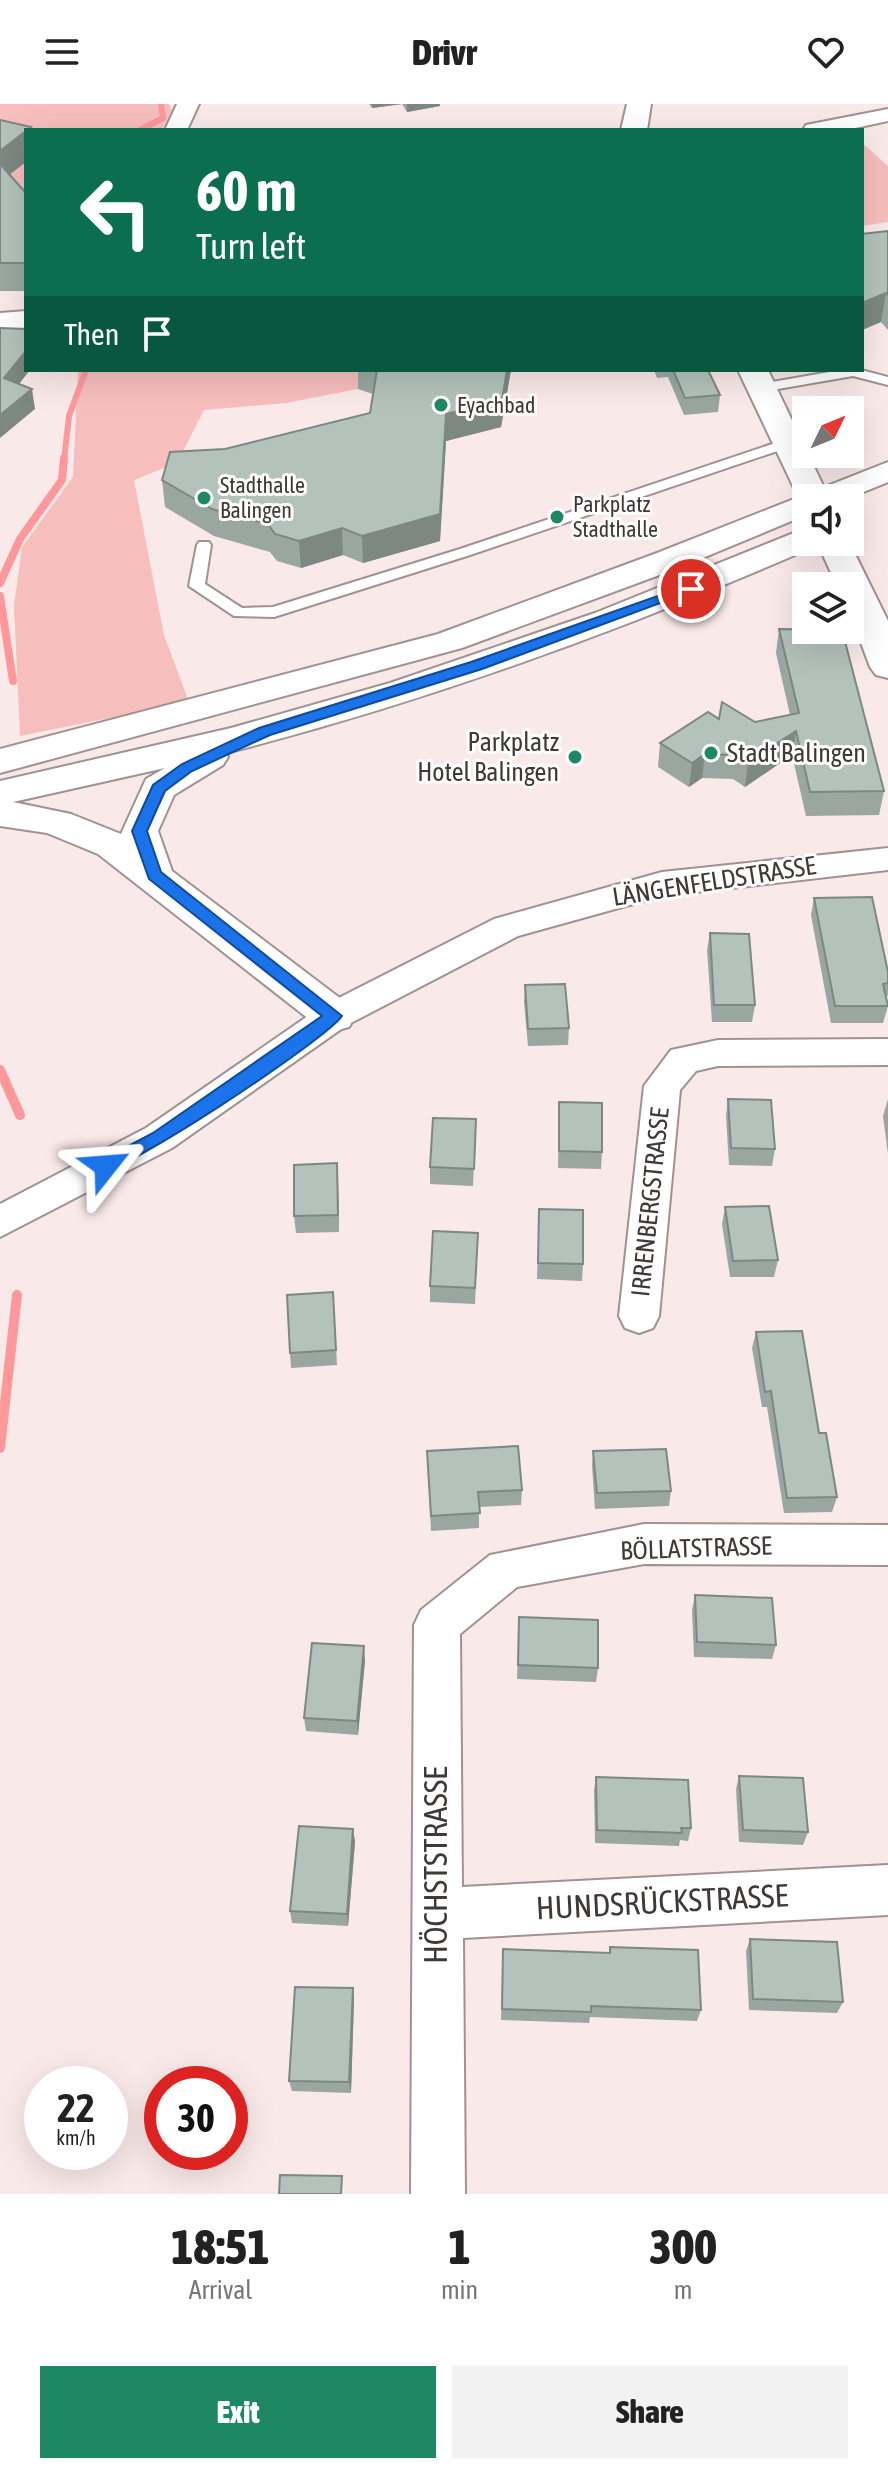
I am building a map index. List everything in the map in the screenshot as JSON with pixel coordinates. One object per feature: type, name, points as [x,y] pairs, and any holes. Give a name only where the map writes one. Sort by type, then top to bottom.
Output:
[{"type":"main road","points":[[634,128],[639,104]]},
{"type":"main road","points":[[0,322],[24,320]]},
{"type":"main road","points":[[757,379],[806,484]]},
{"type":"main road","points":[[856,484],[888,471]]},
{"type":"main road","points":[[864,513],[888,502]]},
{"type":"main road","points":[[0,761],[450,641],[669,560],[792,510]]},
{"type":"main road","points":[[0,793],[264,731],[477,666],[677,595],[792,544]]},
{"type":"main road","points":[[839,556],[882,644],[888,667]]},
{"type":"main road","points":[[154,875],[139,831],[159,788],[187,768],[264,731]]},
{"type":"main road","points":[[0,814],[37,815],[73,825],[112,845],[334,1016]]},
{"type":"street","points":[[177,128],[188,104]]},
{"type":"street","points":[[824,128],[888,115]]},
{"type":"street","name":"LÄNGENFELDSTRASSE","points":[[0,1222],[159,1138],[334,1016],[506,927],[591,901],[662,884],[800,866],[888,859]]},
{"type":"street","name":"IRRENBERGSTRASSE","points":[[639,1316],[662,1086],[684,1060],[718,1053],[888,1052]]},
{"type":"street","name":"BÖLLATSTRASSE","points":[[506,1569],[644,1544],[888,1545]]},
{"type":"street","name":"HÖCHSTSTRASSE","points":[[438,2194],[435,1914],[437,1625],[506,1569]]},
{"type":"street","name":"HUNDSRÜCKSTRASSE","points":[[435,1914],[888,1890]]},
{"type":"lane","points":[[757,379],[853,372],[888,381]]},
{"type":"lane","points":[[204,545],[197,586],[239,613],[274,612],[789,447]]},
{"type":"shaded area","points":[[0,104],[169,104],[172,111],[163,128],[24,128],[24,214],[0,177],[20,166],[0,146]]},
{"type":"shaded area","points":[[864,145],[888,166],[888,222],[864,226]]},
{"type":"shaded area","points":[[78,372],[361,372],[358,389],[286,403],[204,410],[177,463],[134,480],[164,635],[189,702],[20,736],[14,606],[22,547],[73,477]]},
{"type":"building","points":[[0,120],[31,127],[24,128],[24,132],[0,151]]},
{"type":"building","points":[[0,164],[24,191],[24,263],[0,263]]},
{"type":"building","points":[[888,231],[888,295],[886,293],[864,302],[864,234]]},
{"type":"building","points":[[0,328],[24,329],[24,353],[4,378],[32,389],[0,415]]},
{"type":"building","points":[[377,372],[507,372],[502,400],[446,414],[440,514],[362,536],[342,528],[299,541],[275,534],[268,524],[212,509],[162,480],[170,452],[225,449],[370,413]]},
{"type":"building","points":[[674,372],[709,372],[720,395],[685,398]]},
{"type":"building","points":[[779,629],[792,629],[792,644],[846,644],[884,791],[810,792],[796,731],[748,762],[736,755],[705,754],[692,763],[660,743],[708,712],[719,719],[722,702],[755,722],[799,713]]},
{"type":"building","points":[[872,897],[888,972],[888,983],[883,984],[888,1006],[835,1006],[814,898]]},
{"type":"building","points":[[710,933],[749,934],[755,1005],[714,1005]]},
{"type":"building","points":[[565,984],[569,1028],[528,1029],[525,985]]},
{"type":"building","points":[[728,1099],[771,1100],[775,1149],[731,1148]]},
{"type":"building","points":[[559,1102],[602,1103],[602,1152],[559,1151]]},
{"type":"building","points":[[433,1118],[476,1119],[474,1169],[430,1167]]},
{"type":"building","points":[[337,1163],[338,1215],[294,1216],[294,1165]]},
{"type":"building","points":[[769,1206],[778,1260],[733,1261],[725,1207]]},
{"type":"building","points":[[539,1209],[583,1210],[583,1264],[538,1263]]},
{"type":"building","points":[[433,1231],[478,1233],[475,1288],[430,1286]]},
{"type":"building","points":[[333,1292],[336,1350],[290,1353],[287,1295]]},
{"type":"building","points":[[802,1331],[819,1433],[826,1433],[837,1497],[787,1498],[771,1391],[765,1392],[756,1332]]},
{"type":"building","points":[[518,1446],[522,1490],[478,1492],[480,1513],[431,1516],[427,1451]]},
{"type":"building","points":[[666,1449],[671,1491],[597,1493],[593,1451]]},
{"type":"building","points":[[695,1595],[772,1598],[776,1645],[697,1642]]},
{"type":"building","points":[[519,1617],[598,1620],[598,1668],[518,1665]]},
{"type":"building","points":[[312,1643],[364,1646],[357,1721],[304,1718]]},
{"type":"building","points":[[739,1776],[803,1778],[808,1832],[743,1830]]},
{"type":"building","points":[[596,1777],[688,1780],[691,1828],[681,1828],[682,1833],[597,1830]]},
{"type":"building","points":[[299,1826],[353,1829],[347,1914],[290,1911]]},
{"type":"building","points":[[750,1939],[837,1942],[843,2002],[753,1999]]},
{"type":"building","points":[[610,1947],[698,1950],[701,2010],[591,2006],[591,2012],[502,2009],[503,1949],[610,1953]]},
{"type":"building","points":[[295,1987],[353,1988],[349,2082],[289,2081]]},
{"type":"building","points":[[280,2175],[342,2176],[341,2194],[279,2194]]},
{"type":"waterway","points":[[144,128],[163,118],[161,104]]},
{"type":"waterway","points":[[64,460],[69,416],[85,372]]},
{"type":"waterway","points":[[0,583],[20,539],[62,480],[64,458]]},
{"type":"waterway","points":[[0,596],[13,681]]},
{"type":"waterway","points":[[0,1070],[20,1115]]},
{"type":"waterway","points":[[0,1448],[17,1295]]},
{"type":"place","name":"Eyachbad","points":[[441,405]]},
{"type":"place","name":"Stadthalle Balingen","points":[[204,498]]},
{"type":"place","name":"Parkplatz Stadthalle","points":[[557,517]]},
{"type":"place","name":"Stadt Balingen","points":[[711,753]]},
{"type":"place","name":"Parkplatz Hotel Balingen","points":[[575,757]]},
{"type":"route","points":[[106,1166],[159,1138],[334,1016],[154,875],[139,831],[159,788],[187,768],[264,731],[477,666],[691,589]]}]
